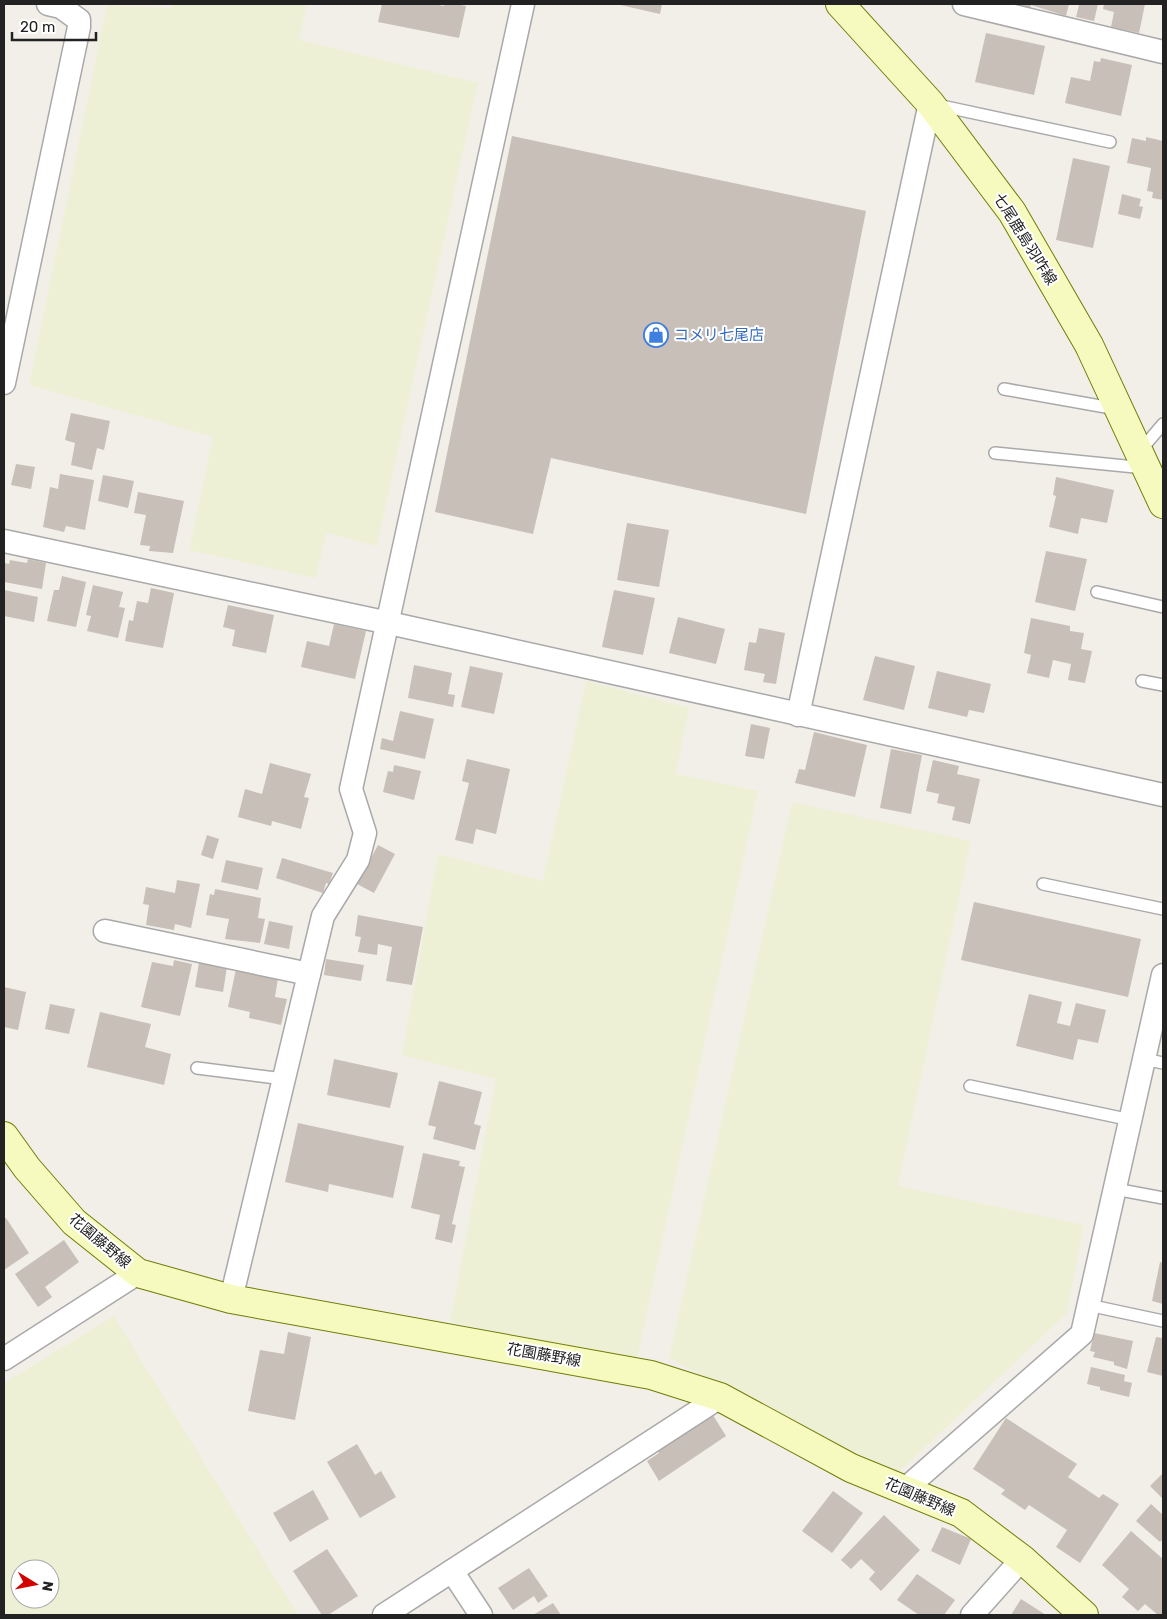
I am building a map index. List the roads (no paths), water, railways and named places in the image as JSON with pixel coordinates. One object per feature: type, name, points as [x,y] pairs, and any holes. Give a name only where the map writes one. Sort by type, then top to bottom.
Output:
[{"type":"main road","name":"七尾鹿島羽咋線","points":[[840,4],[930,103],[1012,212],[1089,346],[1163,504]]},
{"type":"main road","name":"花園藤野線","points":[[4,1136],[27,1168],[74,1222],[138,1273],[231,1299],[651,1374],[720,1397],[851,1468],[961,1513],[1022,1558],[1084,1615]]},
{"type":"street","points":[[4,383],[79,27],[79,20],[61,7],[48,4]]},
{"type":"street","points":[[231,1299],[323,916],[358,860],[365,834],[351,789],[389,623],[523,4]]},
{"type":"street","points":[[964,4],[1163,52]]},
{"type":"street","points":[[798,715],[930,103]]},
{"type":"street","points":[[4,541],[389,623],[798,715],[1163,794]]},
{"type":"street","points":[[106,931],[309,974]]},
{"type":"street","points":[[904,1490],[1082,1334],[1130,1120],[1154,1061],[1163,975]]},
{"type":"street","points":[[4,1359],[138,1273]]},
{"type":"street","points":[[384,1615],[720,1397]]},
{"type":"street","points":[[972,1615],[1022,1558]]},
{"type":"street","points":[[452,1571],[481,1615]]},
{"type":"lane","points":[[930,103],[1110,142]]},
{"type":"lane","points":[[1004,389],[1119,409]]},
{"type":"lane","points":[[995,452],[1142,460],[1163,424]]},
{"type":"lane","points":[[1097,592],[1163,607]]},
{"type":"lane","points":[[1142,681],[1163,685]]},
{"type":"lane","points":[[1043,884],[1163,909]]},
{"type":"lane","points":[[197,1068],[284,1079]]},
{"type":"lane","points":[[970,1086],[1130,1120]]},
{"type":"lane","points":[[1114,1189],[1163,1198]]},
{"type":"lane","points":[[1088,1305],[1163,1321]]},
{"type":"place","name":"コメリ七尾店","points":[[656,335]]}]
